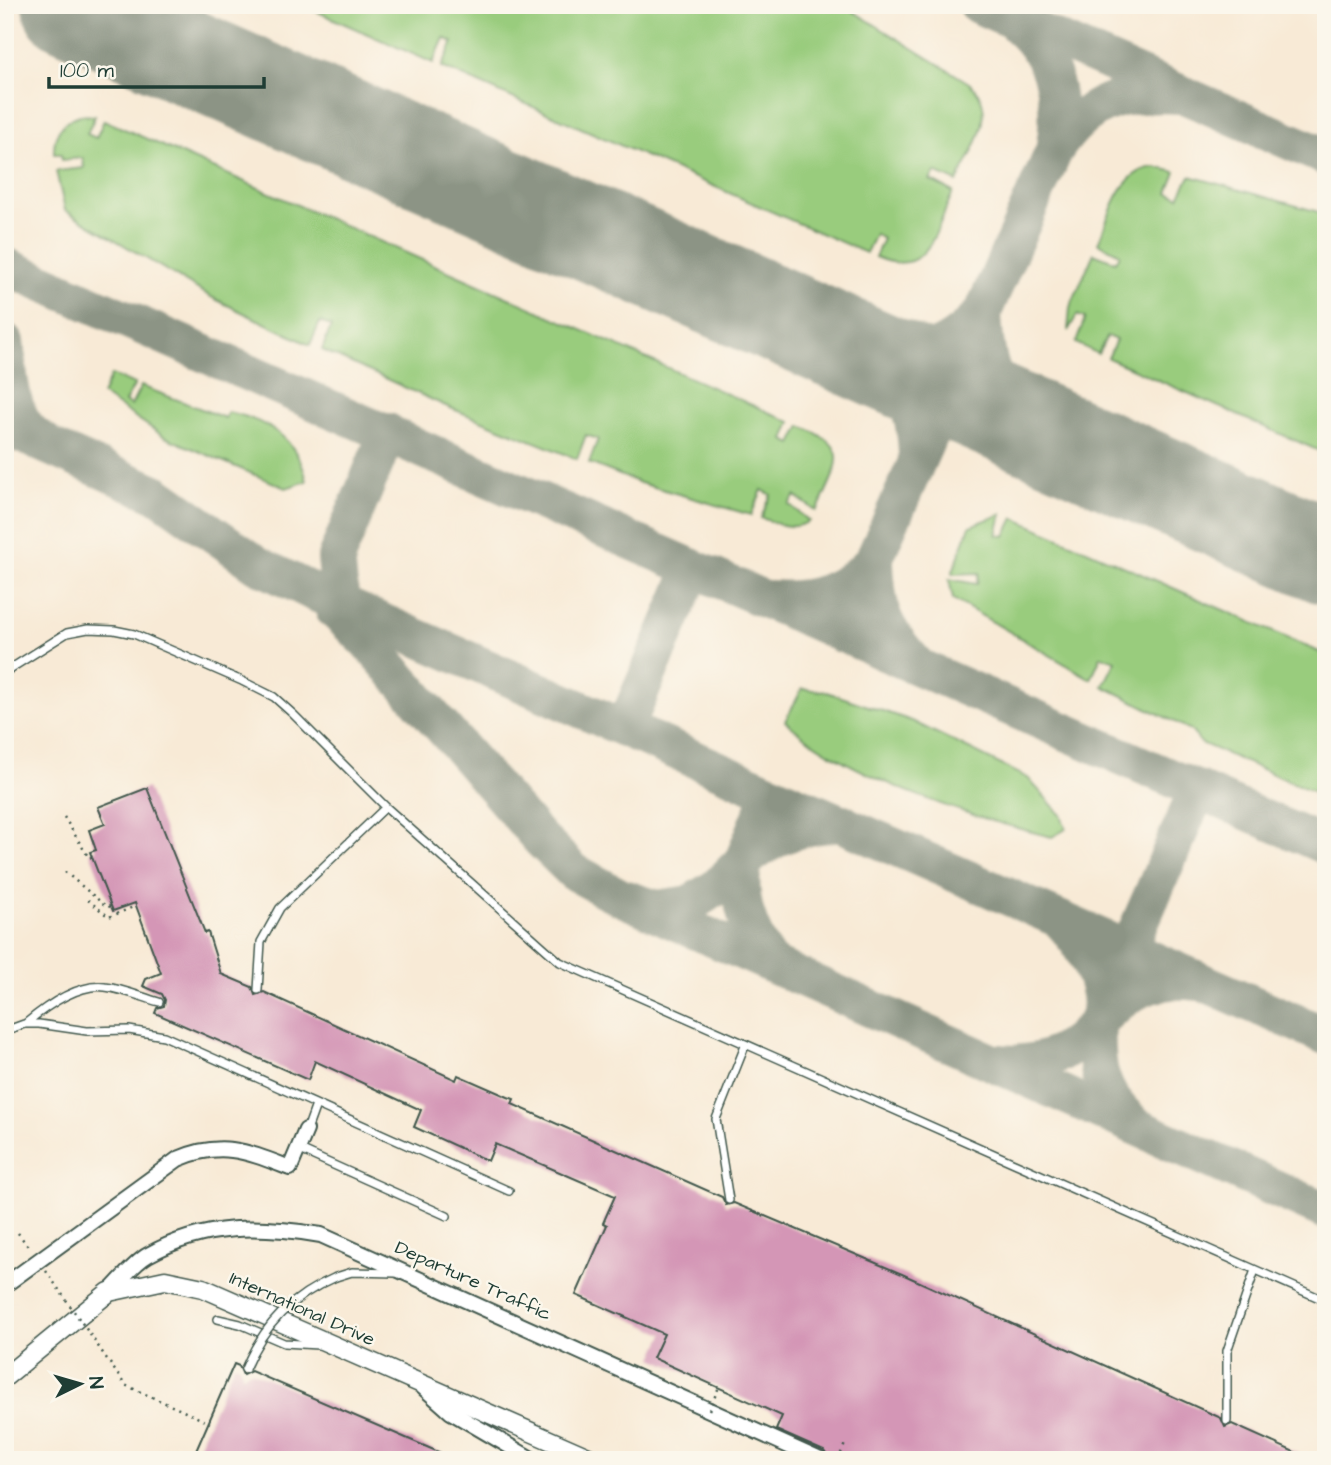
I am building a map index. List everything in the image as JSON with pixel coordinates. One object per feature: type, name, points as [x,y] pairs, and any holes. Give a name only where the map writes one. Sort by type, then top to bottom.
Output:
[{"type":"street","points":[[5,1285],[178,1159],[197,1151],[222,1148],[240,1150],[290,1168],[306,1130]]},
{"type":"street","name":"Departure Traffic","points":[[109,1292],[147,1255],[200,1235],[232,1228],[268,1226],[321,1235],[820,1460]]},
{"type":"street","name":"International Drive","points":[[5,1377],[109,1292],[152,1281],[188,1282],[595,1460]]},
{"type":"street","points":[[418,1382],[451,1412],[533,1460]]},
{"type":"lane","points":[[5,672],[67,634],[88,629],[134,634],[274,697],[386,807],[560,962],[1326,1301]]},
{"type":"lane","points":[[258,990],[261,942],[280,908],[386,807]]},
{"type":"lane","points":[[5,1031],[24,1024],[45,1007],[76,992],[102,986],[159,1002]]},
{"type":"lane","points":[[24,1024],[87,1031],[129,1030],[164,1037],[509,1191]]},
{"type":"lane","points":[[729,1200],[716,1119],[745,1046]]},
{"type":"lane","points":[[306,1130],[316,1105]]},
{"type":"lane","points":[[298,1149],[447,1216]]},
{"type":"lane","points":[[1227,1421],[1227,1351],[1255,1270]]},
{"type":"lane","points":[[245,1369],[259,1340],[285,1307],[305,1292],[352,1272],[406,1273]]},
{"type":"lane","points":[[218,1319],[240,1324],[284,1343],[333,1345]]},
{"type":"path","points":[[64,817],[89,858],[92,856]]},
{"type":"path","points":[[65,872],[107,907],[111,906]]},
{"type":"path","points":[[92,904],[96,898]]},
{"type":"path","points":[[88,900],[109,917],[136,906]]},
{"type":"path","points":[[62,1294],[125,1385],[210,1423]]},
{"type":"path","points":[[709,1410],[719,1387]]},
{"type":"path","points":[[838,1460],[845,1444]]},
{"type":"green space","points":[[302,5],[843,5],[969,83],[979,94],[983,106],[981,131],[957,182],[935,172],[930,180],[953,192],[928,248],[919,257],[907,262],[893,262],[875,257],[883,239],[875,234],[866,253],[442,67],[453,42],[444,38],[433,63]]},
{"type":"green space","points":[[80,115],[95,116],[87,134],[96,138],[104,120],[791,422],[784,440],[792,444],[801,426],[818,434],[829,441],[837,457],[820,505],[816,511],[795,496],[789,504],[809,521],[797,526],[785,526],[761,518],[771,495],[762,490],[751,515],[640,483],[589,463],[598,439],[586,435],[577,459],[448,407],[322,350],[331,326],[320,322],[310,345],[213,298],[65,210],[56,171],[84,168],[83,158],[62,160],[61,154],[54,154],[55,140],[63,125]]},
{"type":"green space","points":[[1155,167],[1176,172],[1168,193],[1179,197],[1190,176],[1326,214],[1326,454],[1108,358],[1116,340],[1107,336],[1098,354],[1076,343],[1085,318],[1077,315],[1068,331],[1070,307],[1094,253],[1116,262],[1120,254],[1098,243],[1118,196],[1133,176]]},
{"type":"green space","points":[[111,375],[135,384],[125,402],[131,406],[141,386],[225,418],[228,412],[268,426],[296,453],[307,481],[286,488],[165,437],[102,395]]},
{"type":"green space","points":[[1002,514],[997,535],[1005,536],[1014,518],[1326,655],[1326,797],[1201,743],[1191,730],[1103,686],[1116,661],[1101,656],[1091,679],[953,599],[949,579],[977,584],[979,573],[952,574],[970,526]]},
{"type":"green space","points":[[802,689],[824,691],[912,721],[1028,778],[1061,815],[1066,829],[1052,837],[1019,829],[911,793],[842,760],[811,742],[785,721]]},
{"type":"building","points":[[147,788],[205,933],[208,932],[221,974],[252,987],[255,995],[264,992],[456,1080],[458,1075],[514,1099],[512,1104],[722,1197],[726,1205],[734,1203],[902,1274],[1221,1418],[1225,1427],[1232,1424],[1312,1460],[830,1460],[824,1451],[776,1430],[782,1416],[653,1358],[664,1334],[576,1295],[607,1225],[603,1223],[615,1196],[495,1144],[488,1161],[414,1127],[421,1110],[315,1061],[308,1080],[155,1013],[157,1008],[164,1006],[165,1000],[162,994],[143,986],[146,979],[161,973],[135,903],[113,911],[90,852],[96,850],[89,830],[105,824],[98,807]]},
{"type":"building","points":[[234,1364],[239,1366],[243,1375],[251,1371],[457,1460],[192,1460]]},
{"type":"taxiway","points":[[978,5],[1326,157]]},
{"type":"taxiway","points":[[1018,26],[1041,53],[1054,83],[1058,116],[1054,151]]},
{"type":"taxiway","points":[[841,634],[1054,151],[1080,120],[1109,102],[1142,95],[1182,95]]},
{"type":"taxiway","points":[[5,266],[1326,846]]},
{"type":"taxiway","points":[[983,313],[986,348],[994,376],[1008,401],[1032,426]]},
{"type":"taxiway","points":[[866,354],[914,354],[940,347],[977,318]]},
{"type":"taxiway","points":[[5,342],[10,385],[17,412],[33,434],[45,442]]},
{"type":"taxiway","points":[[866,354],[890,377],[906,400],[914,427],[917,460]]},
{"type":"taxiway","points":[[5,427],[157,494],[258,565],[311,591],[1326,1036]]},
{"type":"taxiway","points":[[350,620],[340,596],[336,558],[388,432]]},
{"type":"taxiway","points":[[770,599],[800,599],[826,593],[862,572],[873,561]]},
{"type":"taxiway","points":[[875,562],[877,594],[884,618],[896,640],[916,664]]},
{"type":"taxiway","points":[[625,728],[693,569]]},
{"type":"taxiway","points":[[334,610],[367,641],[540,839],[574,872],[620,897],[657,909],[690,904],[717,887],[743,861],[771,792]]},
{"type":"taxiway","points":[[1097,1022],[1198,789]]},
{"type":"taxiway","points":[[770,964],[746,915],[742,889],[743,861],[789,833],[814,826],[843,823]]},
{"type":"taxiway","points":[[620,897],[1326,1211]]},
{"type":"taxiway","points":[[998,1063],[1034,1062],[1056,1055],[1076,1043],[1097,1022],[1100,996],[1092,967],[1077,941],[1060,920]]},
{"type":"taxiway","points":[[1132,1122],[1105,1089],[1098,1065],[1097,1022],[1142,988],[1167,981],[1198,982]]},
{"type":"runway","points":[[70,5],[1326,556]]}]
